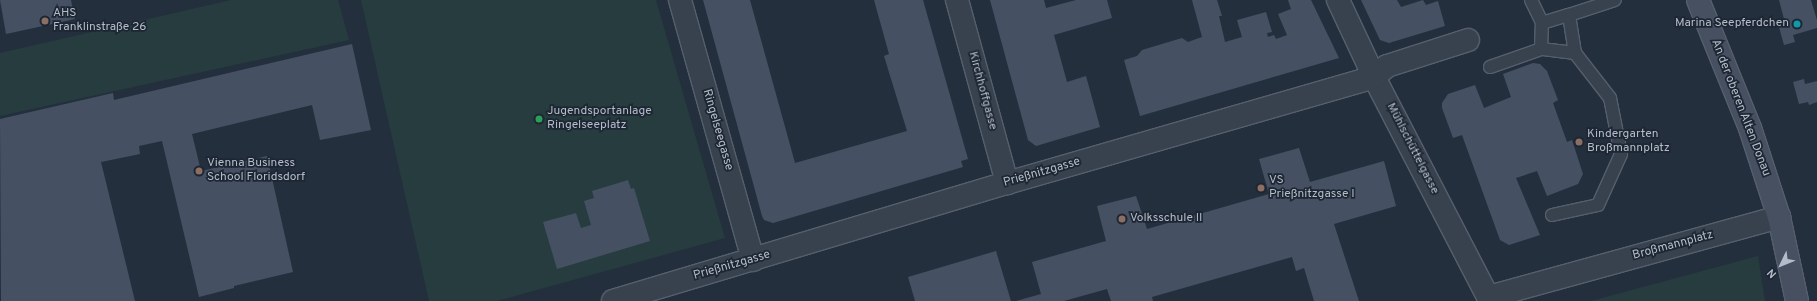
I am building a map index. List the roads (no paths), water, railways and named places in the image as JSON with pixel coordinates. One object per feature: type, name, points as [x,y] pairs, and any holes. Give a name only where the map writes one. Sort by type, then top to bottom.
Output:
[{"type":"street","name":"Ringelseegasse","points":[[680,0],[753,260]]},
{"type":"street","name":"Kirchhoffgasse","points":[[957,0],[1007,183]]},
{"type":"street","name":"Mühlschüttelgasse","points":[[1338,0],[1374,77],[1489,299]]},
{"type":"street","name":"An der oberen Alten Donau","points":[[1698,0],[1750,128],[1779,217]]},
{"type":"street","name":"Prießnitzgasse","points":[[613,301],[1007,183],[1374,77],[1387,66],[1468,40]]},
{"type":"street","name":"Broßmannplatz","points":[[1489,299],[1779,217]]},
{"type":"street","points":[[1779,217],[1797,301]]},
{"type":"lane","points":[[1531,0],[1542,23],[1541,49]]},
{"type":"lane","points":[[1542,23],[1615,0]]},
{"type":"lane","points":[[1552,215],[1598,205],[1621,154],[1610,98],[1575,52],[1569,15]]},
{"type":"lane","points":[[1490,67],[1541,49],[1575,52]]},
{"type":"place","name":"AHS Franklinstraße 26","points":[[45,21]]},
{"type":"place","name":"Marina Seepferdchen","points":[[1797,24]]},
{"type":"place","name":"Jugendsportanlage Ringelseeplatz","points":[[539,119]]},
{"type":"place","name":"Kindergarten Broßmannplatz","points":[[1579,142]]},
{"type":"place","name":"Vienna Business School Floridsdorf","points":[[199,171]]},
{"type":"place","name":"VS Prießnitzgasse I","points":[[1261,188]]},
{"type":"place","name":"Volksschule II","points":[[1122,219]]}]
